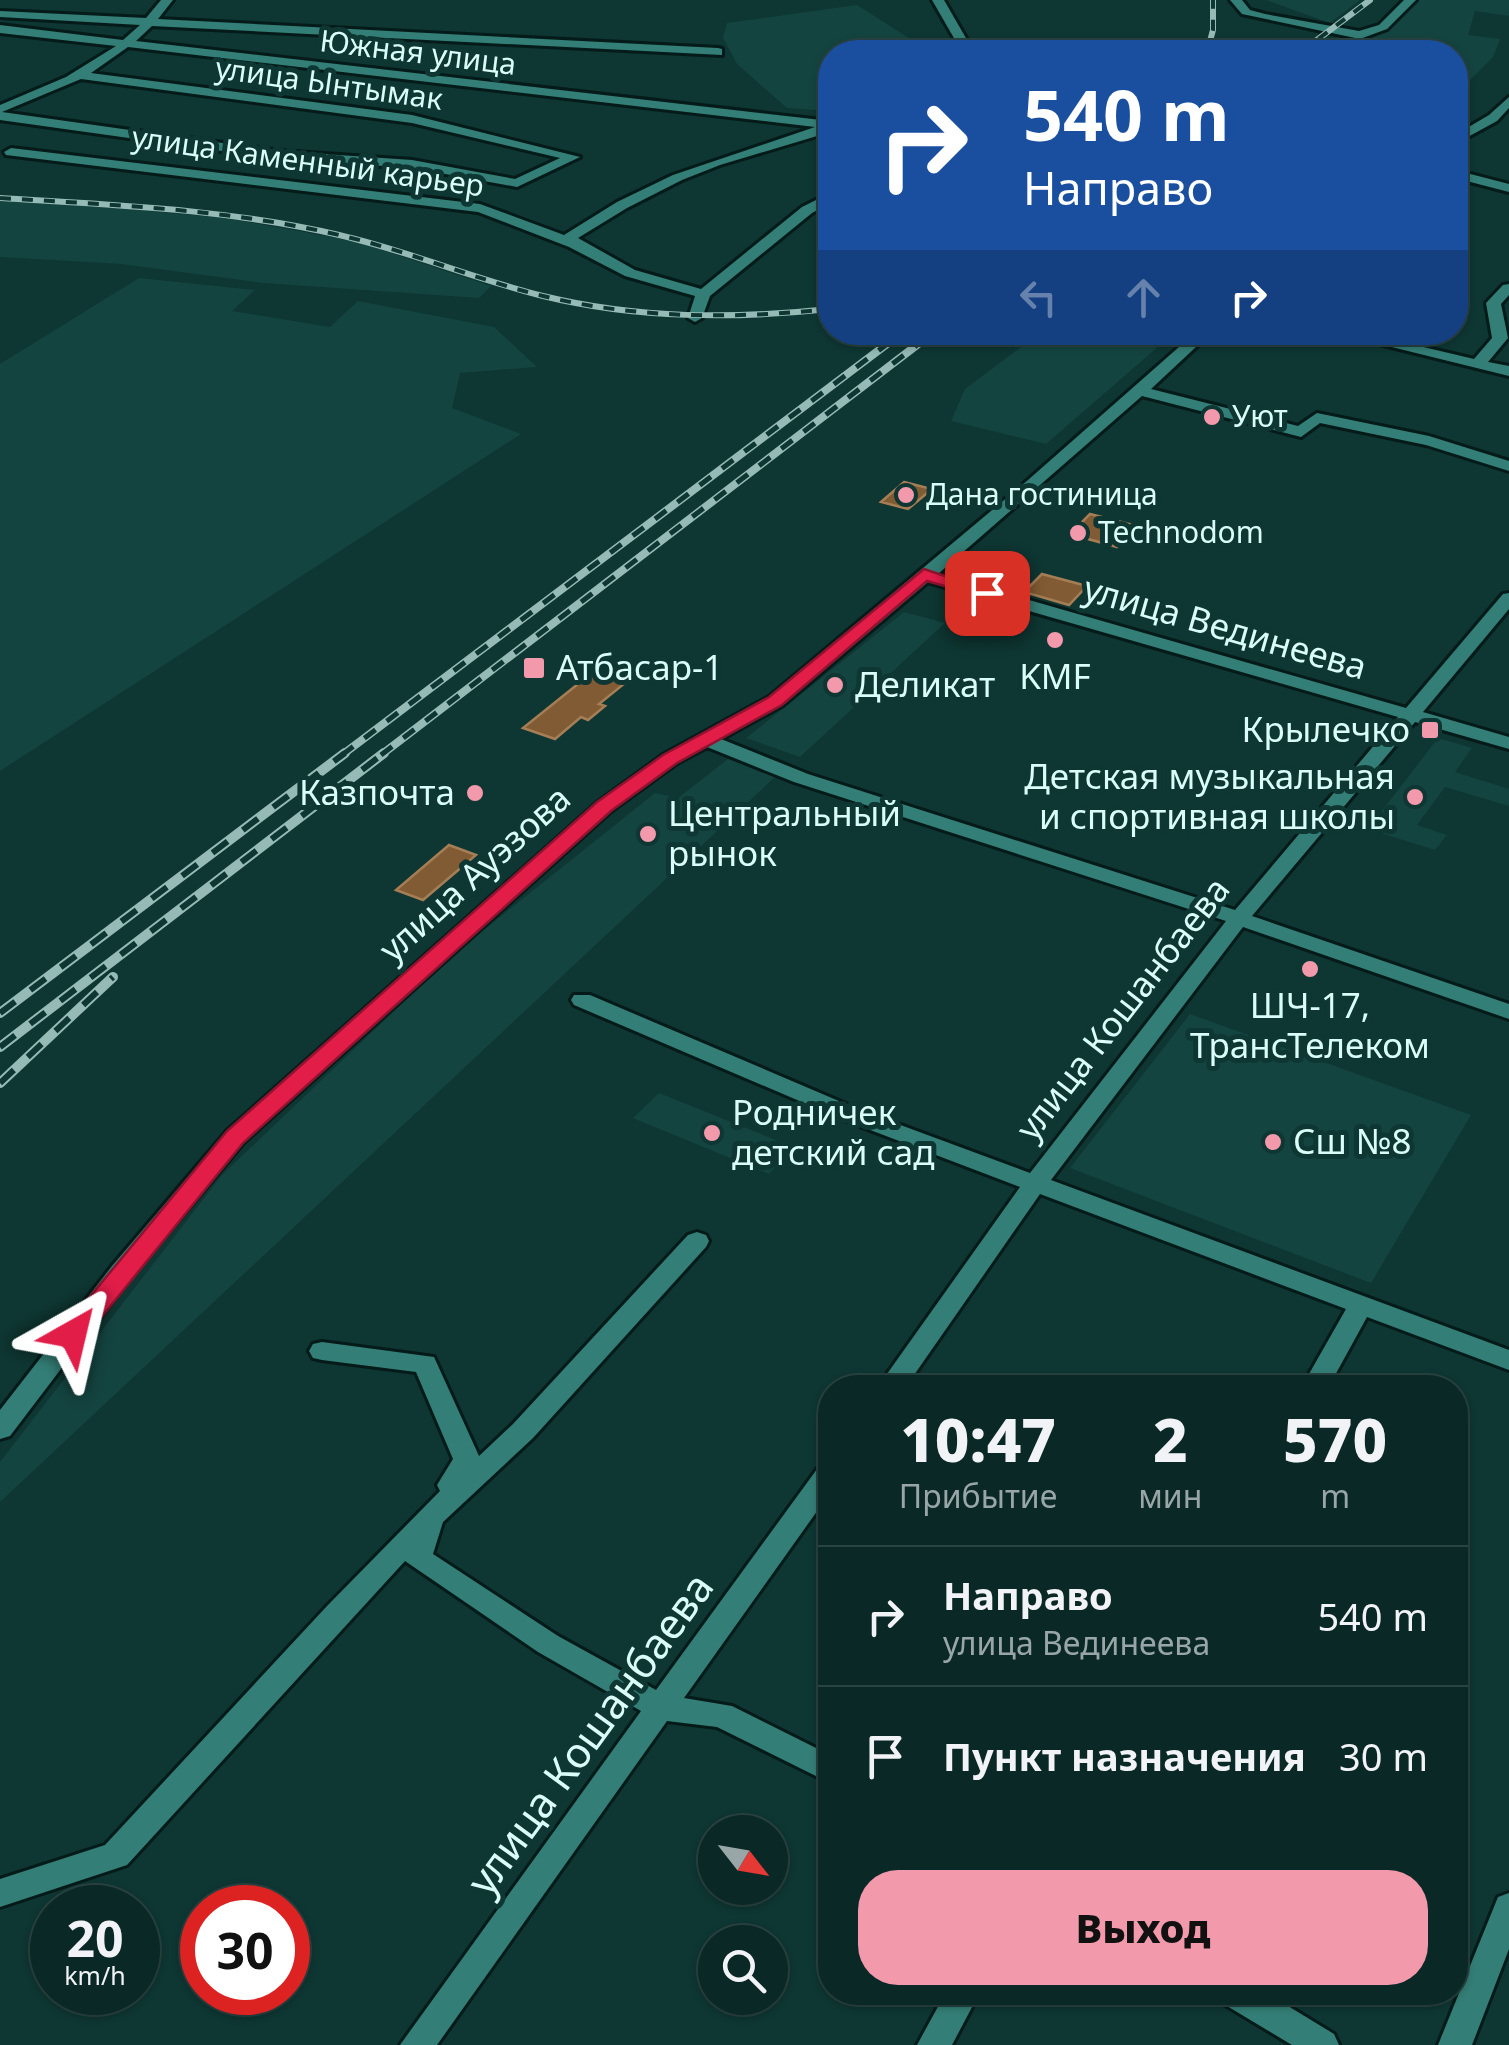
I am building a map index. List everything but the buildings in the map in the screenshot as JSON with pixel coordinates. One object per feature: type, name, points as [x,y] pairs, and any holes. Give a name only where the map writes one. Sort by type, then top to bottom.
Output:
[{"type":"street","points":[[0,112],[128,44],[168,0]]},
{"type":"street","points":[[938,0],[961,40]]},
{"type":"street","points":[[1236,0],[1246,12],[1263,17],[1360,35],[1383,26],[1410,0]]},
{"type":"street","points":[[0,14],[154,19],[718,52]]},
{"type":"street","name":"Южная улица","points":[[0,28],[818,124]]},
{"type":"street","name":"улица Ынтымак","points":[[74,74],[412,119],[574,158],[517,184],[489,180]]},
{"type":"street","points":[[1468,132],[1493,118],[1509,102]]},
{"type":"street","points":[[0,112],[280,155],[412,164],[489,180]]},
{"type":"street","points":[[574,244],[570,236],[592,221],[668,184],[716,162],[818,130]]},
{"type":"street","points":[[126,165],[158,137]]},
{"type":"street","name":"улица Каменный карьер","points":[[11,152],[480,208],[574,244],[630,273],[703,294]]},
{"type":"street","points":[[242,182],[256,163],[280,155]]},
{"type":"street","points":[[1468,177],[1509,188]]},
{"type":"street","points":[[480,208],[466,200],[476,185],[489,180]]},
{"type":"street","points":[[696,318],[703,294],[818,204]]},
{"type":"street","points":[[1478,364],[1500,338],[1493,303],[1508,288]]},
{"type":"street","name":"улица Ауэзова","points":[[0,1428],[121,1272],[235,1137],[604,806],[670,759],[776,701],[1190,345]]},
{"type":"street","points":[[1395,345],[1509,372]]},
{"type":"street","points":[[1138,390],[1300,432],[1317,418],[1429,440],[1509,466]]},
{"type":"street","name":"улица Вединеева","points":[[924,574],[1509,744]]},
{"type":"street","name":"улица Кошанбаева","points":[[899,1375],[1036,1182],[1240,918],[1509,598]]},
{"type":"street","points":[[708,740],[802,778],[1240,918],[1509,1012]]},
{"type":"street","points":[[582,1000],[852,1115],[1509,1360]]},
{"type":"street","points":[[0,1894],[116,1855],[430,1518],[522,1431],[697,1241]]},
{"type":"street","points":[[1321,1375],[1362,1304]]},
{"type":"street","points":[[322,1351],[425,1364],[468,1460],[430,1518],[418,1558],[548,1644],[662,1708],[722,1715],[818,1764]]},
{"type":"street","name":"улица Кошанбаева","points":[[416,2045],[818,1489]]},
{"type":"street","points":[[1455,2045],[1509,1907]]},
{"type":"street","points":[[934,2045],[957,2005]]},
{"type":"street","points":[[1256,2005],[1322,2045]]},
{"type":"shaded area","points":[[1266,0],[1360,0],[1330,23]]},
{"type":"shaded area","points":[[1419,0],[1509,0],[1509,16],[1475,11],[1468,35],[1500,39],[1493,57],[1468,82],[1468,40],[1334,40],[1339,36],[1365,37],[1387,29]]},
{"type":"shaded area","points":[[857,5],[912,40],[818,40],[818,110],[787,108],[737,64],[723,38],[727,23]]},
{"type":"shaded area","points":[[0,198],[226,218],[358,242],[491,286],[479,298],[264,283],[121,264],[0,257]]},
{"type":"shaded area","points":[[139,278],[255,290],[232,311],[330,327],[358,301],[494,327],[537,367],[460,373],[452,408],[521,434],[0,771],[0,364]]},
{"type":"shaded area","points":[[1024,345],[1160,345],[1046,444],[951,421],[965,389]]},
{"type":"shaded area","points":[[904,612],[945,623],[800,757],[746,738]]},
{"type":"shaded area","name":"Детская музыкальная и спортивная школы","points":[[1438,738],[1472,748],[1455,772],[1509,789],[1509,806],[1445,787],[1417,825],[1447,835],[1435,850],[1368,829]]},
{"type":"shaded area","points":[[728,759],[775,777],[0,1502],[0,1462],[222,1175],[455,953],[655,793],[678,798]]},
{"type":"shaded area","name":"Сш №8","points":[[1190,1014],[1471,1115],[1371,1283],[1070,1168]]},
{"type":"shaded area","name":"Родничек детский сад","points":[[659,1093],[793,1147],[769,1174],[633,1118]]},
{"type":"railway","points":[[1210,40],[1213,0]]},
{"type":"railway","points":[[1317,40],[1370,0]]},
{"type":"railway","points":[[0,198],[170,209],[297,226],[365,242],[543,296],[614,309],[686,315],[818,310]]},
{"type":"railway","points":[[342,755],[886,345]]},
{"type":"railway","points":[[381,755],[917,345]]},
{"type":"railway","points":[[0,1013],[345,753]]},
{"type":"railway","points":[[0,1047],[384,753]]},
{"type":"railway","points":[[0,1083],[113,977]]},
{"type":"place","name":"Уют","points":[[1212,417]]},
{"type":"place","name":"Дана гостиница","points":[[906,495]]},
{"type":"place","name":"Technodom","points":[[1078,533]]},
{"type":"place","name":"KMF","points":[[1055,640]]},
{"type":"place","name":"Атбасар-1","points":[[534,668]]},
{"type":"place","name":"Деликат","points":[[835,685]]},
{"type":"place","name":"Крылечко","points":[[1430,730]]},
{"type":"place","name":"Казпочта","points":[[475,793]]},
{"type":"place","name":"Детская музыкальная и спортивная школы","points":[[1415,797]]},
{"type":"place","name":"Центральный рынок","points":[[648,834]]},
{"type":"place","name":"ШЧ-17, ТрансТелеком","points":[[1310,969]]},
{"type":"place","name":"Родничек детский сад","points":[[712,1133]]},
{"type":"place","name":"Сш №8","points":[[1273,1142]]},
{"type":"route","points":[[73,1334],[235,1137],[604,806],[670,759],[776,701],[924,574],[987,593]]}]
